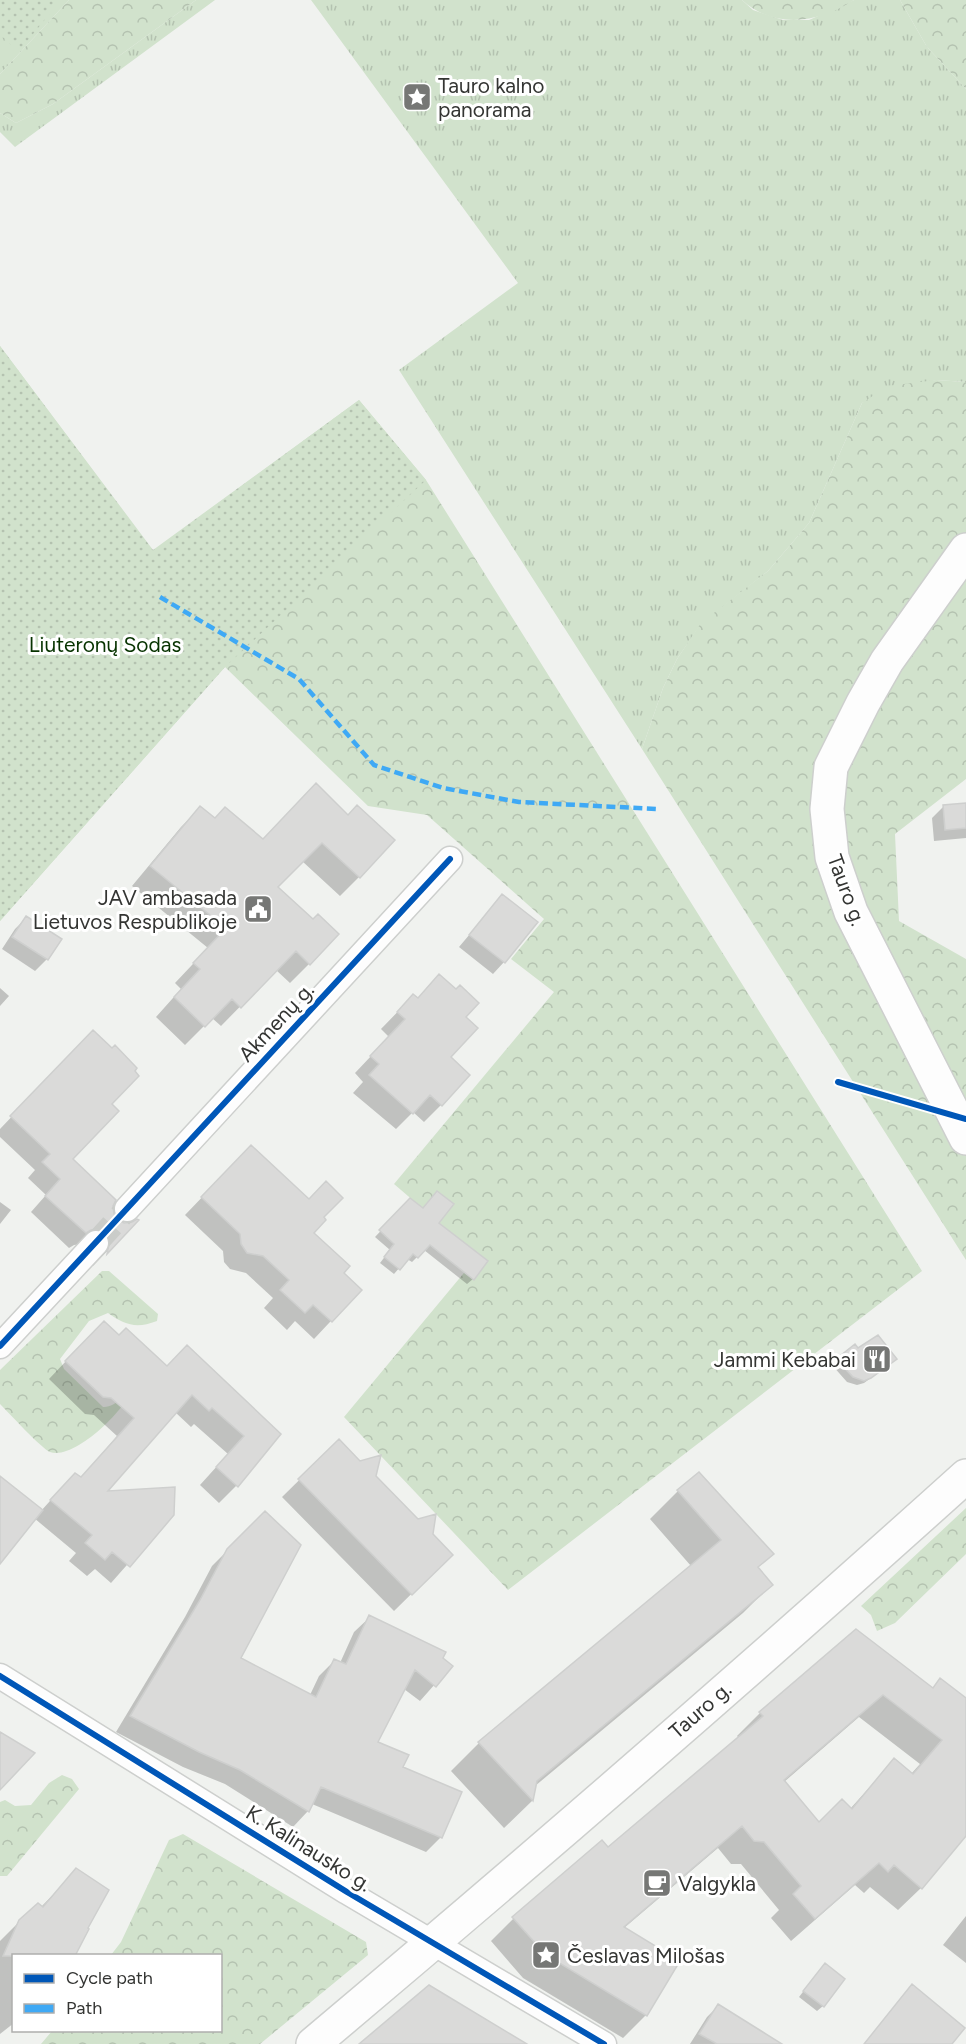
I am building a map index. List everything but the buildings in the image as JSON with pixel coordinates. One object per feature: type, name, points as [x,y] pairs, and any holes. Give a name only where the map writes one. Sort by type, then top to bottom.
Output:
[{"type":"main road","name":"Tauro g.","points":[[966,550],[887,661],[863,703],[831,767],[827,809],[832,857],[851,912],[966,1137]]},
{"type":"main road","name":"Tauro g.","points":[[313,2044],[433,1943],[865,1567],[966,1476]]},
{"type":"street","name":"Akmenų g.","points":[[127,1209],[450,859]]},
{"type":"street","points":[[0,1346],[96,1243]]},
{"type":"street","name":"K. Kalinausko g.","points":[[0,1676],[433,1943],[604,2044]]},
{"type":"green space","points":[[0,0],[69,0],[0,74]]},
{"type":"green space","points":[[0,0],[61,0],[19,51],[0,36]]},
{"type":"green space","points":[[69,0],[196,0],[53,104],[16,123],[0,113],[0,74]]},
{"type":"green space","points":[[196,0],[215,0],[15,147],[0,132],[0,113],[16,123],[53,104]]},
{"type":"green space","points":[[311,0],[742,0],[753,10],[783,20],[809,20],[854,0],[900,0],[927,47],[966,89],[966,382],[936,380],[862,403],[809,523],[768,571],[701,624],[677,659],[663,688],[642,749],[399,370],[518,283]]},
{"type":"green space","points":[[742,0],[854,0],[826,14],[797,20],[768,16]]},
{"type":"green space","points":[[900,0],[966,0],[966,89],[927,47]]},
{"type":"green space","points":[[0,346],[153,551],[359,400],[426,480],[922,1271],[508,1590],[344,1417],[478,1256],[394,1184],[554,992],[511,959],[544,919],[427,815],[368,806],[225,667],[0,921]]},
{"type":"green space","name":"Liuteronų Sodas","points":[[0,346],[153,550],[359,400],[426,480],[225,667],[0,921]]},
{"type":"green space","points":[[936,380],[966,382],[966,779],[895,834],[899,921],[966,959],[966,1260],[642,749],[663,688],[677,659],[701,623],[768,571],[809,523],[862,403],[888,386]]},
{"type":"green space","points":[[102,1271],[109,1271],[158,1314],[157,1321],[137,1325],[120,1320],[108,1313],[89,1321],[60,1359],[64,1369],[103,1407],[117,1402],[135,1383],[123,1405],[100,1430],[73,1448],[61,1453],[50,1452],[0,1404],[0,1370]]},
{"type":"green space","points":[[966,1508],[966,1554],[895,1623],[877,1631],[871,1615],[861,1606]]},
{"type":"green space","points":[[62,1775],[72,1779],[79,1789],[7,1876],[0,1876],[0,1802],[5,1800],[15,1806],[31,1805],[49,1783]]},
{"type":"green space","points":[[183,1834],[366,1942],[368,1955],[260,2044],[41,2044],[51,2032],[222,2032],[222,1954],[112,1954],[121,1942],[169,1840]]},
{"type":"tunnel","points":[[96,1243],[127,1209]]},
{"type":"marked path","points":[[160,597],[299,679],[374,765],[443,788],[519,802],[657,809]]},
{"type":"cycle path","points":[[0,1346],[450,859]]},
{"type":"cycle path","points":[[838,1082],[966,1119]]},
{"type":"cycle path","points":[[0,1676],[347,1892],[604,2044]]},
{"type":"place","name":"Tauro kalno panorama","points":[[417,97]]},
{"type":"place","name":"JAV ambasada Lietuvos Respublikoje","points":[[258,909]]},
{"type":"place","name":"Jammi Kebabai","points":[[877,1359]]},
{"type":"place","name":"Valgykla","points":[[657,1883]]},
{"type":"place","name":"Česlavas Milošas","points":[[546,1955]]}]
